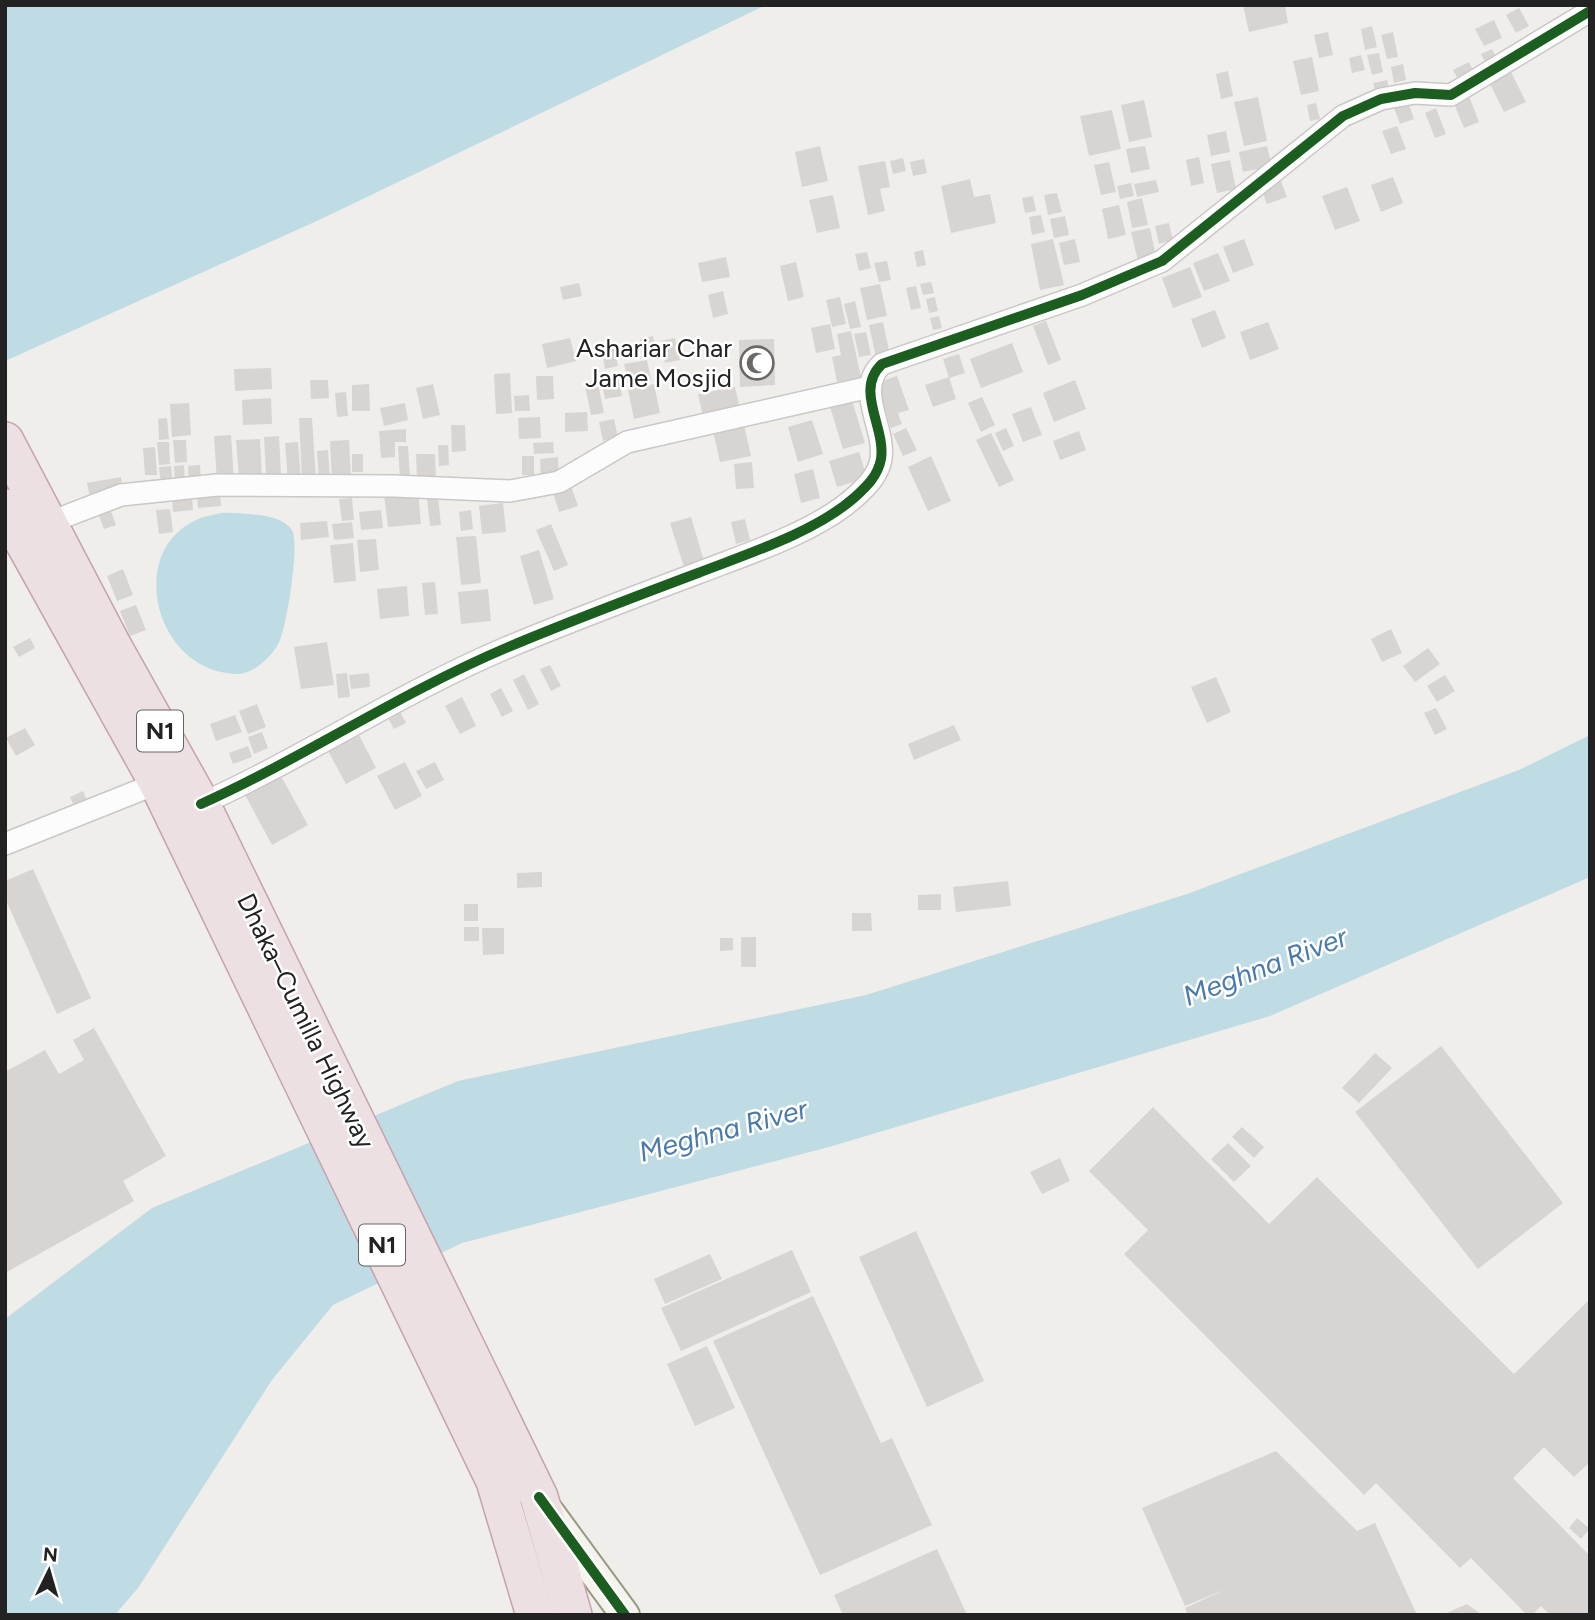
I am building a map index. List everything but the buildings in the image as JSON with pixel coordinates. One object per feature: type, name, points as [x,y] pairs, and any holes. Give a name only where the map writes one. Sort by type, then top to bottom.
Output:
[{"type":"highway","name":"Dhaka–Cumilla Highway","points":[[11,454],[201,804],[281,1004]]},
{"type":"highway","name":"Dhaka–Cumilla Highway","points":[[5,508],[281,1004],[508,1470],[517,1547],[535,1615]]},
{"type":"highway","name":"Dhaka–Cumilla Highway","points":[[508,1470],[539,1497],[573,1615]]},
{"type":"street","points":[[201,804],[251,781],[401,697],[505,649],[738,557],[835,514],[871,482],[881,459],[870,387],[874,371],[883,364],[1082,295],[1162,261],[1343,116],[1381,99],[1415,93],[1451,96],[1590,11]]},
{"type":"street","points":[[47,523],[121,495],[217,485],[394,486],[510,491],[559,482],[627,442],[870,387]]},
{"type":"street","points":[[5,844],[158,783]]},
{"type":"street","points":[[539,1497],[625,1615]]},
{"type":"street","points":[[516,1615],[517,1547]]},
{"type":"water","points":[[5,5],[766,5],[319,220],[5,361]]},
{"type":"water","points":[[216,514],[267,516],[287,525],[294,538],[294,566],[280,640],[262,663],[249,671],[236,674],[206,667],[182,650],[166,627],[157,599],[157,571],[167,546],[186,526]]},
{"type":"water","name":"Meghna River","points":[[1590,735],[1590,877],[1270,1016],[829,1147],[462,1243],[333,1305],[272,1380],[138,1588],[115,1615],[5,1615],[5,1319],[152,1208],[458,1081],[866,995],[1187,894],[1519,770]]},
{"type":"cycle path","points":[[201,804],[240,786],[428,685],[506,648],[759,550],[821,521],[859,493],[877,471],[881,447],[871,385],[874,374],[882,364],[1082,295],[1162,261],[1343,116],[1381,99],[1415,93],[1451,95],[1590,11]]},
{"type":"cycle path","points":[[539,1497],[625,1615]]},
{"type":"place","name":"Ashariar Char Jame Mosjid","points":[[757,363]]}]
